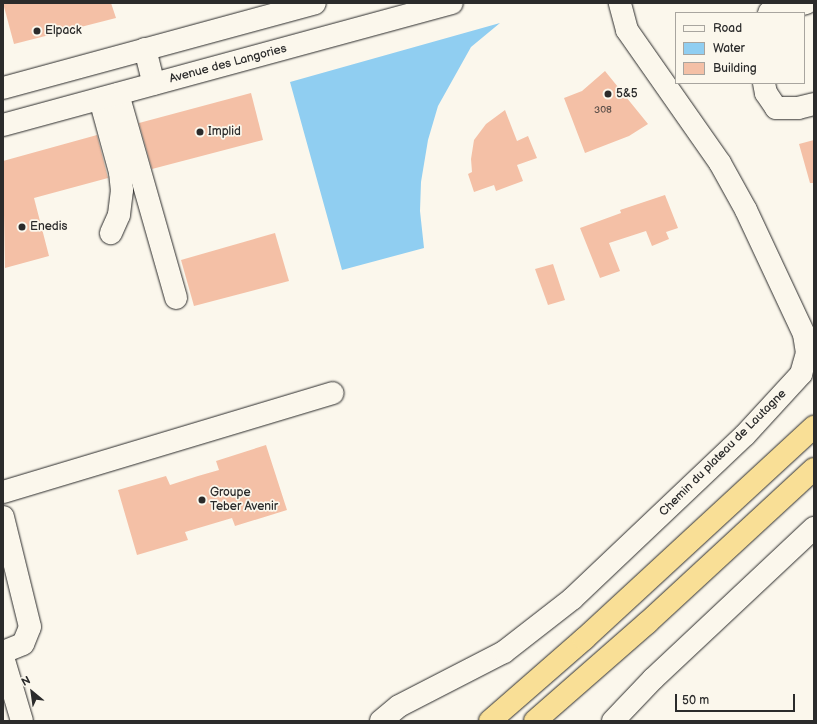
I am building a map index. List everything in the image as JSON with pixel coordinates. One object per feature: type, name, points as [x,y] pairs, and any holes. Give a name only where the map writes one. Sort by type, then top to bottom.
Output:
[{"type":"highway","points":[[490,721],[584,639],[814,427]]},
{"type":"highway","points":[[535,721],[647,624],[814,469]]},
{"type":"street","points":[[3,88],[315,3]]},
{"type":"street","name":"Avenue des Langories","points":[[3,125],[452,3]]},
{"type":"street","name":"Chemin du plateau de Lautagne","points":[[381,721],[399,706],[504,652],[572,599],[744,435],[800,374],[807,353],[804,334],[746,210],[720,163],[627,30],[620,3]]},
{"type":"street","points":[[773,12],[806,3]]},
{"type":"street","points":[[145,49],[154,84]]},
{"type":"street","points":[[764,84],[766,93],[776,108],[798,108],[814,104]]},
{"type":"street","points":[[109,96],[122,190],[119,215],[111,233]]},
{"type":"street","points":[[109,96],[176,298]]},
{"type":"street","points":[[3,492],[332,393]]},
{"type":"street","points":[[3,517],[12,589],[30,627],[27,638],[23,644],[3,652]]},
{"type":"street","points":[[613,721],[653,679],[814,528]]},
{"type":"street","points":[[3,657],[22,721]]},
{"type":"water","points":[[500,23],[471,47],[438,106],[428,140],[421,182],[420,211],[424,248],[342,270],[290,82]]},
{"type":"building","name":"Elpack","points":[[3,3],[111,3],[116,18],[14,44]]},
{"type":"building","points":[[605,71],[648,124],[629,136],[585,153],[564,98],[582,91]]},
{"type":"building","name":"Implid","points":[[251,93],[263,140],[152,169],[139,123]]},
{"type":"building","points":[[505,110],[517,141],[528,136],[537,158],[517,165],[523,181],[496,191],[494,185],[474,192],[468,174],[472,172],[471,159],[474,140],[486,124]]},
{"type":"building","name":"Enedis","points":[[97,135],[108,178],[34,198],[49,256],[5,268],[3,161]]},
{"type":"building","points":[[814,140],[814,183],[810,183],[799,144]]},
{"type":"building","points":[[665,195],[678,228],[666,232],[669,239],[652,246],[646,231],[609,243],[620,271],[600,278],[580,228],[621,213],[620,210]]},
{"type":"building","points":[[275,233],[289,281],[194,306],[181,260]]},
{"type":"building","points":[[553,264],[565,300],[548,305],[535,269]]},
{"type":"building","name":"Groupe Teber Avenir","points":[[266,445],[287,510],[235,526],[232,518],[185,532],[188,540],[137,555],[118,490],[166,476],[170,485],[219,470],[216,461]]},
{"type":"place","name":"Elpack","points":[[37,31]]},
{"type":"place","name":"5&5","points":[[608,94]]},
{"type":"place","name":"Implid","points":[[200,132]]},
{"type":"place","name":"Enedis","points":[[22,227]]},
{"type":"place","name":"Groupe Teber Avenir","points":[[202,500]]}]
